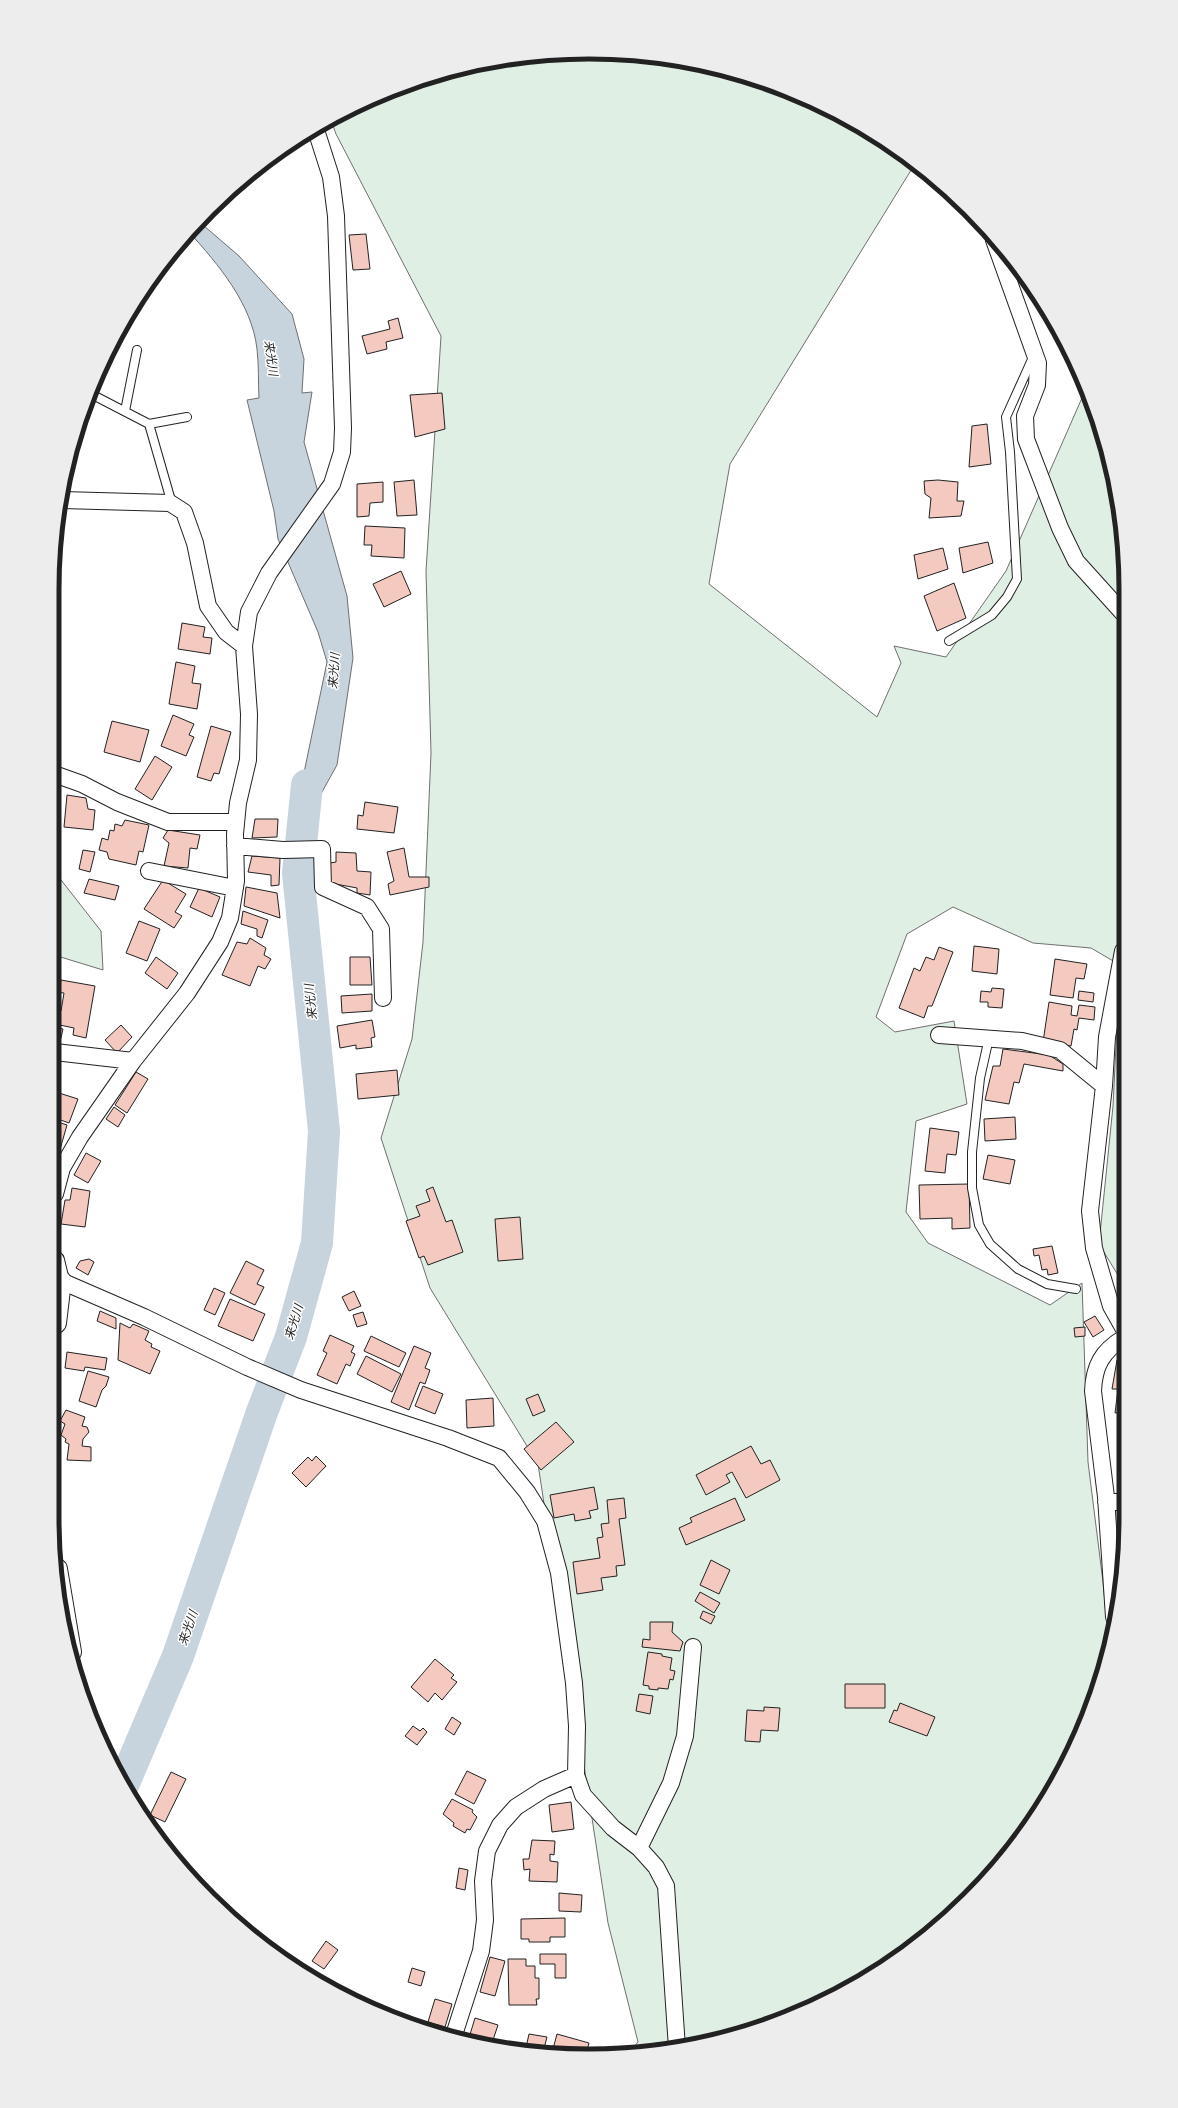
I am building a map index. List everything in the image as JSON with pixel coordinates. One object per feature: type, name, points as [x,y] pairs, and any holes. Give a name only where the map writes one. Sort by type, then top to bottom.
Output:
[{"type":"street","points":[[59,1179],[62,1168],[80,1137],[133,1061],[187,993],[220,942],[230,918],[235,888],[235,846],[238,803],[248,760],[249,714],[244,646],[249,612],[269,573],[332,484],[342,452],[344,428],[336,216],[331,177],[317,134]]},
{"type":"street","points":[[999,254],[1038,363],[1036,385],[1026,416],[1026,438],[1060,528],[1076,562],[1119,609]]},
{"type":"street","points":[[67,500],[172,504],[184,512],[195,543],[208,606],[226,632],[244,646]]},
{"type":"street","points":[[59,776],[82,784],[117,802],[168,822],[236,822]]},
{"type":"street","points":[[235,846],[283,850],[322,849],[323,887],[367,907],[381,929],[383,998]]},
{"type":"street","points":[[149,871],[235,888]]},
{"type":"street","points":[[1119,972],[1107,1036],[1104,1086],[1090,1211],[1094,1248],[1111,1306],[1119,1320]]},
{"type":"street","points":[[939,1035],[1022,1041],[1060,1050],[1104,1086]]},
{"type":"street","points":[[59,1052],[133,1061]]},
{"type":"street","points":[[59,1273],[61,1281],[59,1298]]},
{"type":"street","points":[[61,1281],[144,1317],[247,1367],[301,1390],[448,1438],[499,1458],[527,1492],[545,1521],[559,1573],[574,1683],[577,1726],[576,1775],[583,1795],[613,1828],[639,1848],[656,1867],[666,1886],[677,2041]]},
{"type":"street","points":[[1113,1597],[1106,1502],[1093,1391],[1094,1375],[1100,1359],[1119,1342]]},
{"type":"street","points":[[1106,1502],[1119,1502]]},
{"type":"street","points":[[639,1848],[671,1783],[685,1736],[693,1646]]},
{"type":"street","points":[[455,2032],[481,1951],[485,1920],[483,1881],[487,1851],[500,1825],[521,1804],[544,1789],[576,1775]]},
{"type":"lane","points":[[125,411],[137,350]]},
{"type":"lane","points":[[949,641],[992,615],[1007,597],[1017,578],[1010,452],[1006,417],[1034,355]]},
{"type":"lane","points":[[95,396],[149,424],[187,417]]},
{"type":"lane","points":[[149,424],[172,504]]},
{"type":"lane","points":[[989,1038],[980,1078],[972,1152],[972,1188],[979,1225],[990,1244],[1018,1269],[1047,1284],[1076,1289]]},
{"type":"green space","points":[[554,60],[624,60],[692,69],[726,77],[792,99],[854,130],[883,148],[912,169],[730,464],[709,584],[877,717],[901,663],[894,646],[946,657],[1006,571],[1083,396],[1101,452],[1109,486],[1118,554],[1119,589],[1119,964],[1091,948],[1033,943],[953,907],[907,934],[876,1017],[895,1032],[954,1021],[967,1104],[916,1121],[906,1212],[928,1243],[1050,1305],[1082,1283],[1088,1462],[1107,1629],[1101,1656],[1079,1722],[1048,1784],[1030,1813],[1009,1842],[964,1894],[912,1939],[883,1960],[854,1978],[792,2009],[726,2031],[692,2039],[634,2047],[638,2042],[608,1923],[538,1464],[430,1288],[381,1138],[412,1039],[423,942],[431,753],[426,571],[441,336],[333,125],[355,114],[386,99],[452,77],[486,69]]},
{"type":"green space","points":[[59,877],[101,931],[103,970],[59,957]]},
{"type":"green space","points":[[1119,985],[1119,1277],[1099,1244],[1113,1106]]},
{"type":"water","points":[[204,226],[239,256],[292,314],[304,359],[302,393],[312,392],[304,442],[347,596],[353,658],[337,765],[302,828],[295,816],[327,662],[318,632],[278,539],[274,511],[247,400],[259,398],[258,355],[254,332],[241,301],[222,271],[194,237]]},
{"type":"building","points":[[366,234],[370,269],[353,270],[349,235]]},
{"type":"building","points":[[398,318],[403,338],[386,342],[387,349],[367,354],[362,336],[390,329],[388,321]]},
{"type":"building","points":[[442,393],[445,429],[415,437],[410,395]]},
{"type":"building","points":[[987,424],[991,464],[969,467],[972,426]]},
{"type":"building","points":[[414,480],[417,515],[397,516],[394,482]]},
{"type":"building","points":[[938,480],[958,482],[957,501],[964,501],[961,516],[929,518],[931,498],[925,494],[924,481]]},
{"type":"building","points":[[383,482],[383,502],[370,503],[369,516],[357,517],[357,484]]},
{"type":"building","points":[[365,526],[405,528],[404,558],[371,556],[372,545],[364,545]]},
{"type":"building","points":[[988,542],[993,563],[963,573],[959,548]]},
{"type":"building","points":[[943,548],[948,569],[918,579],[914,555]]},
{"type":"building","points":[[401,571],[411,594],[384,607],[373,584]]},
{"type":"building","points":[[954,583],[966,618],[937,631],[924,596]]},
{"type":"building","points":[[182,623],[205,627],[203,637],[212,638],[210,654],[178,649]]},
{"type":"building","points":[[176,662],[195,666],[192,683],[201,684],[197,709],[169,704]]},
{"type":"building","points":[[173,715],[194,724],[189,735],[194,737],[186,756],[161,746]]},
{"type":"building","points":[[112,721],[149,730],[140,762],[104,752]]},
{"type":"building","points":[[211,726],[231,732],[219,774],[214,773],[211,781],[197,777]]},
{"type":"building","points":[[155,756],[172,767],[152,800],[135,789]]},
{"type":"building","points":[[67,795],[86,798],[88,809],[95,810],[93,830],[64,827]]},
{"type":"building","points":[[365,802],[398,807],[394,833],[357,829],[358,815],[363,816]]},
{"type":"building","points":[[255,819],[278,819],[277,837],[252,838]]},
{"type":"building","points":[[125,820],[149,825],[143,852],[139,851],[136,865],[109,859],[107,852],[99,850],[102,838],[108,840],[110,830],[114,831],[115,824],[122,826]]},
{"type":"building","points":[[168,830],[200,835],[197,849],[190,848],[188,868],[164,866],[169,843],[163,838]]},
{"type":"building","points":[[404,848],[409,877],[429,877],[429,887],[390,895],[388,884],[394,881],[387,852]]},
{"type":"building","points":[[83,850],[95,852],[90,872],[79,869]]},
{"type":"building","points":[[336,852],[356,853],[357,871],[371,872],[370,895],[357,893],[357,888],[330,883],[330,863],[336,862]]},
{"type":"building","points":[[252,856],[280,858],[279,885],[271,886],[271,875],[248,872]]},
{"type":"building","points":[[89,879],[119,886],[115,900],[84,893]]},
{"type":"building","points":[[163,880],[186,894],[175,912],[182,916],[174,928],[144,909]]},
{"type":"building","points":[[246,887],[277,893],[280,918],[244,906]]},
{"type":"building","points":[[199,888],[220,897],[212,917],[190,907]]},
{"type":"building","points":[[243,911],[268,920],[262,938],[257,936],[257,929],[241,924]]},
{"type":"building","points":[[139,921],[160,929],[147,961],[126,953]]},
{"type":"building","points":[[250,938],[266,948],[264,955],[271,959],[265,969],[258,966],[250,986],[222,975],[237,942],[247,944]]},
{"type":"building","points":[[974,946],[999,949],[997,974],[972,971]]},
{"type":"building","points":[[939,947],[953,952],[932,1006],[928,1006],[924,1018],[899,1008],[914,968],[920,971],[926,957],[934,960]]},
{"type":"building","points":[[156,957],[178,973],[167,989],[145,973]]},
{"type":"building","points":[[350,957],[370,957],[372,985],[350,985]]},
{"type":"building","points":[[1055,959],[1087,964],[1084,979],[1076,978],[1073,998],[1050,995]]},
{"type":"building","points":[[61,980],[95,986],[86,1038],[73,1035],[74,1028],[59,1025],[59,1011],[61,1011],[64,993],[59,992]]},
{"type":"building","points":[[992,988],[1004,989],[1002,1008],[988,1007],[988,1002],[980,1002],[981,991],[991,992]]},
{"type":"building","points":[[1079,991],[1094,993],[1093,1002],[1078,1000]]},
{"type":"building","points":[[372,994],[372,1011],[342,1013],[341,996]]},
{"type":"building","points":[[1049,1002],[1072,1006],[1071,1015],[1077,1016],[1079,1005],[1095,1007],[1094,1020],[1079,1018],[1077,1030],[1074,1029],[1071,1046],[1043,1042]]},
{"type":"building","points":[[372,1020],[375,1037],[371,1038],[372,1047],[356,1049],[356,1045],[340,1048],[337,1026]]},
{"type":"building","points":[[121,1025],[132,1037],[117,1053],[105,1040]]},
{"type":"building","points":[[59,1028],[63,1029],[61,1038],[59,1038]]},
{"type":"building","points":[[1003,1049],[1049,1055],[1063,1064],[1063,1071],[1024,1064],[1019,1083],[1014,1082],[1009,1104],[985,1100],[993,1066],[1000,1066]]},
{"type":"building","points":[[397,1070],[399,1095],[358,1099],[356,1074]]},
{"type":"building","points":[[136,1072],[148,1079],[127,1113],[115,1105]]},
{"type":"building","points":[[59,1093],[78,1099],[69,1123],[59,1119]]},
{"type":"building","points":[[114,1107],[125,1115],[118,1127],[106,1119]]},
{"type":"building","points":[[1015,1117],[1016,1139],[985,1141],[984,1119]]},
{"type":"building","points":[[59,1122],[67,1125],[59,1153]]},
{"type":"building","points":[[930,1128],[959,1132],[956,1155],[947,1154],[945,1173],[925,1171]]},
{"type":"building","points":[[86,1153],[101,1161],[88,1183],[74,1175]]},
{"type":"building","points":[[988,1155],[1015,1160],[1010,1184],[983,1179]]},
{"type":"building","points":[[969,1184],[970,1228],[952,1229],[952,1218],[920,1219],[919,1185]]},
{"type":"building","points":[[433,1187],[446,1222],[452,1220],[463,1252],[428,1265],[424,1256],[419,1258],[406,1221],[420,1216],[416,1206],[430,1201],[426,1190]]},
{"type":"building","points":[[72,1188],[90,1191],[85,1227],[61,1224],[65,1200],[70,1200]]},
{"type":"building","points":[[520,1217],[523,1259],[498,1261],[495,1219]]},
{"type":"building","points":[[1052,1246],[1058,1273],[1048,1275],[1047,1269],[1042,1270],[1039,1255],[1034,1256],[1033,1249]]},
{"type":"building","points":[[89,1259],[94,1262],[88,1275],[76,1268],[80,1261]]},
{"type":"building","points":[[246,1261],[264,1270],[257,1284],[264,1287],[255,1305],[230,1293]]},
{"type":"building","points":[[214,1288],[225,1293],[215,1315],[204,1310]]},
{"type":"building","points":[[354,1291],[361,1306],[349,1311],[342,1297]]},
{"type":"building","points":[[230,1299],[265,1314],[253,1341],[218,1326]]},
{"type":"building","points":[[100,1311],[116,1318],[116,1329],[97,1321]]},
{"type":"building","points":[[363,1312],[367,1324],[357,1327],[353,1315]]},
{"type":"building","points":[[1095,1316],[1104,1330],[1093,1337],[1084,1322]]},
{"type":"building","points":[[120,1323],[130,1328],[133,1324],[149,1331],[145,1340],[152,1344],[151,1347],[160,1351],[150,1374],[118,1360]]},
{"type":"building","points":[[1085,1327],[1085,1336],[1075,1337],[1074,1328]]},
{"type":"building","points":[[330,1335],[354,1346],[351,1352],[355,1354],[350,1366],[346,1364],[337,1384],[317,1375],[327,1353],[323,1351]]},
{"type":"building","points":[[371,1336],[406,1353],[399,1367],[364,1351]]},
{"type":"building","points":[[414,1346],[431,1353],[425,1368],[430,1370],[425,1384],[420,1382],[409,1410],[391,1402]]},
{"type":"building","points":[[67,1352],[107,1358],[105,1370],[85,1367],[84,1371],[65,1368]]},
{"type":"building","points":[[366,1356],[401,1374],[392,1392],[357,1374]]},
{"type":"building","points":[[1117,1360],[1119,1360],[1119,1413],[1115,1413],[1118,1389],[1112,1389]]},
{"type":"building","points":[[88,1371],[109,1377],[106,1386],[102,1390],[96,1407],[79,1401]]},
{"type":"building","points":[[423,1386],[443,1394],[435,1414],[415,1406]]},
{"type":"building","points":[[538,1394],[545,1411],[533,1416],[526,1399]]},
{"type":"building","points":[[493,1398],[494,1426],[467,1428],[466,1400]]},
{"type":"building","points":[[66,1410],[85,1417],[82,1426],[87,1427],[89,1432],[83,1439],[82,1446],[91,1447],[91,1461],[67,1460],[69,1444],[65,1442],[66,1439],[61,1435],[65,1424],[60,1421]]},
{"type":"building","points":[[556,1422],[574,1442],[541,1470],[524,1449]]},
{"type":"building","points":[[751,1446],[761,1464],[770,1460],[780,1480],[746,1498],[732,1472],[726,1475],[730,1482],[706,1495],[696,1475]]},
{"type":"building","points":[[316,1456],[326,1466],[306,1487],[292,1473],[308,1457],[312,1461]]},
{"type":"building","points":[[594,1487],[598,1509],[589,1511],[591,1518],[575,1521],[574,1514],[554,1518],[550,1495]]},
{"type":"building","points":[[624,1498],[626,1518],[619,1519],[625,1565],[616,1566],[617,1576],[601,1578],[603,1590],[577,1594],[573,1562],[600,1558],[597,1538],[603,1537],[601,1524],[609,1523],[607,1500]]},
{"type":"building","points":[[735,1498],[745,1520],[686,1545],[679,1528],[692,1522],[690,1518]]},
{"type":"building","points":[[711,1560],[730,1570],[719,1594],[700,1585]]},
{"type":"building","points":[[700,1592],[720,1603],[714,1613],[695,1601]]},
{"type":"building","points":[[703,1611],[715,1616],[711,1624],[700,1618]]},
{"type":"building","points":[[650,1622],[673,1622],[672,1632],[683,1642],[680,1651],[642,1647],[643,1639],[650,1640]]},
{"type":"building","points":[[648,1652],[662,1654],[662,1656],[672,1658],[670,1670],[675,1671],[673,1680],[670,1679],[668,1689],[649,1689],[649,1686],[643,1685]]},
{"type":"building","points":[[435,1659],[454,1675],[451,1678],[457,1682],[442,1700],[435,1693],[428,1702],[411,1687]]},
{"type":"building","points":[[845,1684],[885,1684],[885,1708],[845,1708]]},
{"type":"building","points":[[639,1694],[653,1696],[650,1714],[636,1711]]},
{"type":"building","points":[[900,1703],[935,1717],[927,1736],[889,1722],[894,1710],[897,1711]]},
{"type":"building","points":[[764,1707],[780,1708],[778,1731],[761,1730],[760,1742],[745,1741],[747,1710],[764,1711]]},
{"type":"building","points":[[452,1717],[461,1723],[454,1735],[445,1729]]},
{"type":"building","points":[[413,1726],[420,1731],[423,1728],[427,1732],[417,1745],[405,1736]]},
{"type":"building","points":[[467,1771],[486,1780],[474,1804],[455,1794]]},
{"type":"building","points":[[171,1772],[186,1779],[165,1822],[150,1815]]},
{"type":"building","points":[[452,1799],[473,1810],[472,1812],[477,1817],[470,1830],[467,1829],[465,1833],[453,1826],[454,1823],[443,1814]]},
{"type":"building","points":[[571,1802],[574,1829],[552,1832],[549,1805]]},
{"type":"building","points":[[532,1840],[555,1841],[554,1855],[550,1854],[550,1861],[558,1862],[557,1882],[529,1881],[530,1869],[524,1870],[523,1859],[529,1859]]},
{"type":"building","points":[[459,1868],[468,1870],[465,1890],[456,1888]]},
{"type":"building","points":[[559,1893],[582,1895],[581,1912],[559,1911]]},
{"type":"building","points":[[565,1918],[565,1937],[550,1937],[550,1942],[529,1942],[529,1939],[521,1939],[521,1919]]},
{"type":"building","points":[[326,1941],[338,1950],[324,1969],[312,1961]]},
{"type":"building","points":[[540,1954],[566,1954],[566,1978],[555,1978],[555,1964],[540,1964]]},
{"type":"building","points":[[490,1957],[505,1961],[495,1996],[480,1992]]},
{"type":"building","points":[[508,1959],[526,1959],[526,1966],[535,1966],[535,1978],[539,1978],[539,1999],[536,1999],[537,2005],[509,2005]]},
{"type":"building","points":[[412,1968],[425,1972],[421,1986],[408,1982]]},
{"type":"building","points":[[435,1999],[452,2004],[445,2027],[428,2022]]},
{"type":"building","points":[[475,2018],[498,2025],[493,2040],[470,2035]]},
{"type":"building","points":[[529,2034],[547,2037],[544,2047],[527,2045]]},
{"type":"building","points":[[557,2034],[589,2043],[587,2049],[553,2048]]},
{"type":"waterway","name":"来光川","points":[[126,1777],[178,1656],[262,1412],[291,1337],[317,1243],[324,1131],[298,873],[307,785]]}]
